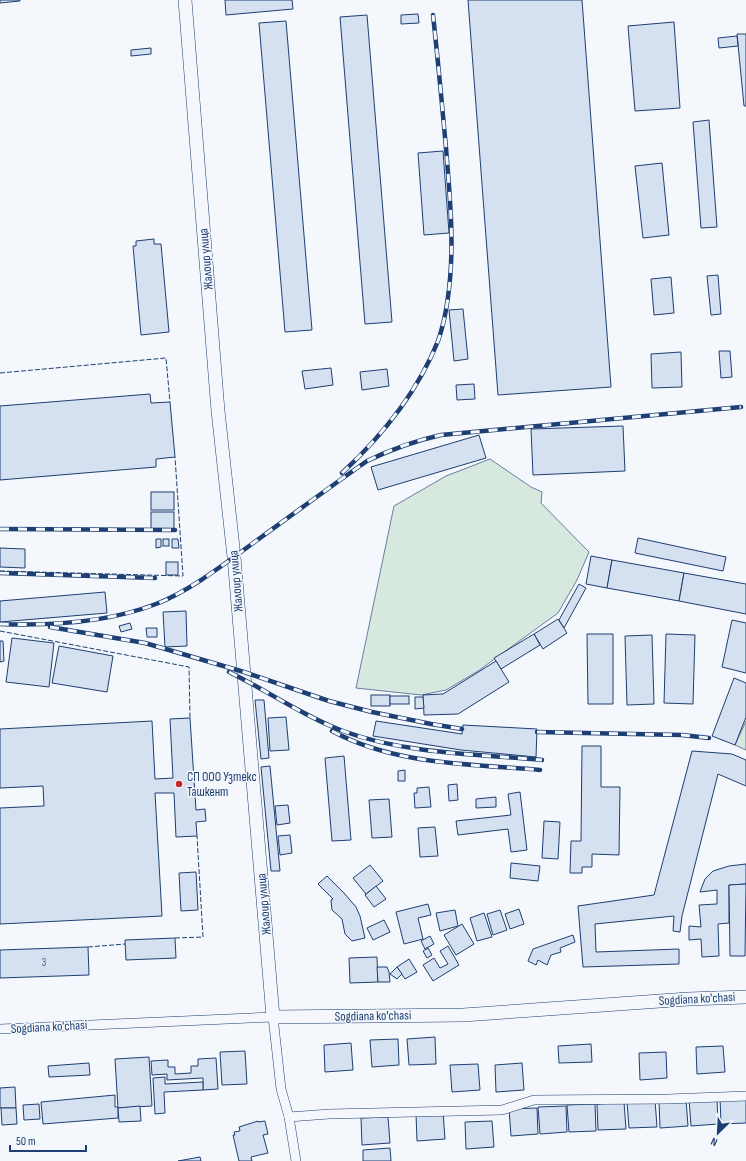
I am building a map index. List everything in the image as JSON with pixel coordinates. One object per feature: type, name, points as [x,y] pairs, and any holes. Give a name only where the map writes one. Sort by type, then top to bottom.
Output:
[{"type":"street","name":"Жалоир улица","points":[[185,0],[218,411],[240,634],[273,1017],[281,1089],[289,1118],[296,1161]]},
{"type":"street","name":"Sogdiana ko'chasi","points":[[0,1029],[273,1017],[463,1015],[746,997]]},
{"type":"street","points":[[289,1118],[329,1114],[502,1110],[534,1100],[668,1099],[746,1096]]},
{"type":"shaded area","points":[[490,459],[531,487],[542,492],[541,503],[589,552],[577,580],[558,613],[478,671],[446,690],[421,695],[356,688],[394,506],[446,476]]},
{"type":"shaded area","points":[[746,721],[746,750],[735,745]]},
{"type":"building","points":[[0,0],[20,0],[20,1],[0,3]]},
{"type":"building","points":[[225,0],[292,0],[293,9],[226,15]]},
{"type":"building","points":[[468,0],[582,0],[611,387],[498,395]]},
{"type":"building","points":[[418,14],[419,23],[401,24],[401,15]]},
{"type":"building","points":[[367,15],[392,322],[365,324],[340,17]]},
{"type":"building","points":[[286,21],[312,330],[285,332],[259,23]]},
{"type":"building","points":[[674,22],[680,108],[635,111],[628,26]]},
{"type":"building","points":[[737,34],[746,34],[746,106],[744,106]]},
{"type":"building","points":[[737,36],[738,46],[719,48],[718,38]]},
{"type":"building","points":[[151,48],[151,54],[131,56],[131,50]]},
{"type":"building","points":[[709,120],[717,227],[701,228],[693,122]]},
{"type":"building","points":[[443,151],[449,233],[424,235],[418,153]]},
{"type":"building","points":[[662,163],[669,235],[643,238],[635,166]]},
{"type":"building","points":[[154,239],[154,244],[161,244],[169,332],[141,335],[133,246],[136,246],[136,241]]},
{"type":"building","points":[[718,275],[721,314],[711,315],[707,276]]},
{"type":"building","points":[[671,277],[674,313],[654,315],[651,279]]},
{"type":"building","points":[[463,309],[468,359],[454,361],[449,310]]},
{"type":"building","points":[[719,351],[730,351],[732,377],[721,378]]},
{"type":"building","points":[[681,352],[682,387],[652,388],[651,354]]},
{"type":"building","points":[[331,368],[333,385],[305,389],[302,371]]},
{"type":"building","points":[[387,369],[389,386],[362,390],[360,372]]},
{"type":"building","points":[[474,384],[475,399],[457,400],[456,385]]},
{"type":"building","points":[[150,394],[151,403],[170,402],[175,457],[156,459],[156,467],[0,480],[0,406]]},
{"type":"building","points":[[623,426],[625,471],[533,475],[531,429]]},
{"type":"building","points":[[479,435],[486,458],[378,490],[371,467]]},
{"type":"building","points":[[151,492],[174,492],[174,510],[151,510]]},
{"type":"building","points":[[151,512],[174,512],[174,529],[151,529]]},
{"type":"building","points":[[638,538],[726,557],[723,571],[635,553]]},
{"type":"building","points":[[156,539],[161,539],[161,547],[156,548]]},
{"type":"building","points":[[163,539],[169,539],[169,546],[163,546]]},
{"type":"building","points":[[172,539],[178,539],[179,548],[172,548]]},
{"type":"building","points":[[0,548],[25,549],[25,568],[0,567]]},
{"type":"building","points":[[591,556],[612,560],[607,588],[586,584]]},
{"type":"building","points":[[612,560],[684,573],[679,601],[607,588]]},
{"type":"building","points":[[166,562],[178,562],[178,575],[166,575]]},
{"type":"building","points":[[684,573],[746,584],[746,614],[679,601]]},
{"type":"building","points":[[579,584],[586,588],[564,628],[559,620]]},
{"type":"building","points":[[105,592],[107,613],[0,622],[0,601]]},
{"type":"building","points":[[186,611],[187,646],[165,647],[163,612]]},
{"type":"building","points":[[558,619],[567,633],[543,649],[534,634]]},
{"type":"building","points":[[732,620],[746,623],[746,673],[722,667]]},
{"type":"building","points":[[130,623],[132,629],[121,632],[119,626]]},
{"type":"building","points":[[146,628],[157,628],[157,637],[147,637]]},
{"type":"building","points":[[534,634],[540,645],[501,669],[494,658]]},
{"type":"building","points":[[587,634],[613,634],[613,704],[588,704]]},
{"type":"building","points":[[666,634],[695,635],[693,704],[664,703]]},
{"type":"building","points":[[652,635],[654,704],[627,705],[625,636]]},
{"type":"building","points":[[12,638],[54,643],[49,687],[6,682]]},
{"type":"building","points":[[0,641],[3,641],[4,661],[0,662]]},
{"type":"building","points":[[59,646],[113,656],[107,692],[52,683]]},
{"type":"building","points":[[496,661],[509,682],[458,714],[424,715],[423,695],[443,694]]},
{"type":"building","points":[[734,678],[746,683],[746,717],[735,745],[712,736]]},
{"type":"building","points":[[371,695],[390,695],[390,706],[371,706]]},
{"type":"building","points":[[390,696],[409,696],[409,704],[390,704]]},
{"type":"building","points":[[415,697],[423,697],[424,708],[415,709]]},
{"type":"building","points":[[255,700],[264,700],[269,758],[261,759]]},
{"type":"building","points":[[286,717],[289,750],[270,751],[268,718]]},
{"type":"building","points":[[190,718],[196,810],[205,809],[206,821],[196,822],[197,836],[176,837],[174,793],[155,793],[162,916],[0,924],[0,808],[44,806],[43,786],[0,788],[0,729],[152,721],[155,779],[173,778],[170,719]]},
{"type":"building","points":[[376,721],[462,734],[463,725],[537,729],[536,757],[461,750],[373,736]]},
{"type":"building","points":[[582,746],[601,746],[601,787],[620,787],[619,855],[592,854],[592,867],[582,867],[582,873],[570,873],[571,841],[581,841]]},
{"type":"building","points":[[692,751],[732,754],[746,760],[746,786],[718,774],[682,916],[680,932],[673,931],[674,916],[595,924],[596,952],[679,949],[679,964],[583,967],[578,906],[654,895]]},
{"type":"building","points":[[344,756],[351,840],[332,841],[325,758]]},
{"type":"building","points":[[270,766],[280,871],[271,871],[261,767]]},
{"type":"building","points":[[405,770],[405,781],[398,781],[398,771]]},
{"type":"building","points":[[457,784],[458,800],[449,801],[448,785]]},
{"type":"building","points":[[429,787],[431,807],[415,808],[414,793],[417,793],[417,788]]},
{"type":"building","points":[[520,792],[527,850],[511,852],[508,829],[458,835],[456,821],[511,815],[508,794]]},
{"type":"building","points":[[496,797],[496,807],[476,808],[476,799]]},
{"type":"building","points":[[389,799],[392,837],[372,838],[369,800]]},
{"type":"building","points":[[288,805],[290,823],[277,825],[275,806]]},
{"type":"building","points":[[544,821],[560,822],[558,859],[542,858]]},
{"type":"building","points":[[435,827],[438,856],[420,857],[418,828]]},
{"type":"building","points":[[290,835],[292,853],[280,855],[278,836]]},
{"type":"building","points":[[511,863],[540,866],[538,881],[510,878]]},
{"type":"building","points":[[746,864],[746,884],[729,885],[729,923],[718,924],[719,956],[702,957],[701,939],[689,940],[689,926],[701,927],[699,905],[717,904],[717,890],[700,892],[705,879],[713,871],[729,866]]},
{"type":"building","points":[[370,865],[383,881],[366,894],[353,878]]},
{"type":"building","points":[[196,872],[198,910],[181,911],[179,873]]},
{"type":"building","points":[[327,876],[356,907],[360,916],[365,938],[352,941],[345,934],[342,919],[332,910],[331,900],[333,899],[318,884]]},
{"type":"building","points":[[746,884],[745,956],[730,956],[729,885]]},
{"type":"building","points":[[376,886],[386,899],[374,907],[365,895]]},
{"type":"building","points":[[428,904],[431,915],[418,918],[423,939],[404,944],[396,912]]},
{"type":"building","points":[[519,909],[524,924],[510,929],[505,914]]},
{"type":"building","points":[[455,910],[458,926],[440,931],[436,913]]},
{"type":"building","points":[[500,910],[507,930],[493,935],[487,914]]},
{"type":"building","points":[[484,913],[492,937],[477,941],[470,918]]},
{"type":"building","points":[[384,920],[390,932],[373,940],[367,928]]},
{"type":"building","points":[[462,924],[474,944],[456,955],[444,935]]},
{"type":"building","points":[[573,935],[575,942],[560,948],[561,952],[551,955],[547,965],[538,960],[536,965],[528,961],[533,949]]},
{"type":"building","points":[[430,936],[434,944],[425,949],[421,941]]},
{"type":"building","points":[[175,938],[176,958],[126,960],[125,940]]},
{"type":"building","points":[[448,946],[459,965],[433,981],[423,965],[434,958],[440,968],[448,964],[440,951]]},
{"type":"building","points":[[88,947],[89,975],[0,978],[0,950]]},
{"type":"building","points":[[428,948],[432,955],[427,958],[423,951]]},
{"type":"building","points":[[377,957],[378,982],[350,983],[349,958]]},
{"type":"building","points":[[409,959],[417,972],[405,979],[397,967]]},
{"type":"building","points":[[377,967],[387,967],[390,982],[378,982]]},
{"type":"building","points":[[397,967],[402,974],[397,979],[390,974]]},
{"type":"building","points":[[435,1037],[436,1064],[409,1065],[407,1039]]},
{"type":"building","points":[[398,1039],[399,1065],[372,1067],[370,1040]]},
{"type":"building","points":[[351,1043],[353,1070],[325,1072],[324,1045]]},
{"type":"building","points":[[591,1044],[592,1062],[559,1063],[558,1046]]},
{"type":"building","points":[[723,1046],[725,1072],[697,1074],[696,1047]]},
{"type":"building","points":[[245,1051],[247,1084],[222,1085],[220,1052]]},
{"type":"building","points":[[666,1052],[667,1078],[640,1080],[639,1053]]},
{"type":"building","points":[[149,1057],[152,1106],[118,1108],[115,1059]]},
{"type":"building","points":[[216,1058],[218,1089],[203,1090],[203,1078],[167,1080],[167,1074],[152,1075],[151,1061],[168,1060],[168,1067],[175,1067],[175,1074],[191,1073],[191,1066],[198,1066],[198,1059]]},
{"type":"building","points":[[89,1063],[90,1075],[49,1077],[48,1066]]},
{"type":"building","points":[[522,1063],[524,1090],[496,1092],[495,1065]]},
{"type":"building","points":[[478,1064],[480,1090],[452,1092],[450,1065]]},
{"type":"building","points":[[165,1077],[165,1084],[203,1082],[203,1090],[164,1092],[165,1113],[155,1114],[153,1078]]},
{"type":"building","points":[[15,1087],[16,1108],[0,1108],[0,1088]]},
{"type":"building","points":[[115,1095],[115,1107],[118,1107],[118,1118],[43,1124],[41,1102]]},
{"type":"building","points":[[746,1096],[746,1123],[721,1124],[720,1098]]},
{"type":"building","points":[[717,1098],[718,1124],[691,1126],[689,1099]]},
{"type":"building","points":[[655,1100],[657,1127],[629,1128],[627,1102]]},
{"type":"building","points":[[686,1100],[688,1126],[660,1128],[659,1101]]},
{"type":"building","points":[[624,1102],[626,1129],[598,1130],[597,1104]]},
{"type":"building","points":[[39,1104],[40,1119],[24,1120],[23,1105]]},
{"type":"building","points":[[595,1104],[596,1131],[569,1132],[567,1105]]},
{"type":"building","points":[[140,1106],[141,1121],[119,1122],[118,1108]]},
{"type":"building","points":[[566,1106],[567,1132],[540,1134],[538,1107]]},
{"type":"building","points":[[1,1108],[16,1108],[17,1124],[2,1125]]},
{"type":"building","points":[[537,1108],[538,1134],[511,1136],[509,1109]]},
{"type":"building","points":[[443,1112],[445,1139],[417,1141],[416,1114]]},
{"type":"building","points":[[388,1117],[390,1143],[362,1145],[361,1118]]},
{"type":"building","points":[[258,1121],[265,1121],[268,1134],[263,1135],[268,1153],[251,1157],[252,1161],[239,1161],[233,1135],[235,1135],[234,1132],[240,1131],[239,1127]]},
{"type":"building","points":[[492,1121],[494,1147],[466,1149],[465,1122]]},
{"type":"building","points":[[390,1148],[391,1161],[363,1161],[363,1150]]},
{"type":"building","points":[[200,1157],[201,1161],[178,1161]]},
{"type":"railway","points":[[342,473],[384,429],[409,395],[430,360],[438,341],[445,314],[450,278],[451,222],[446,148],[433,15]]},
{"type":"railway","points":[[0,624],[79,622],[119,615],[156,604],[182,592],[221,567],[367,461],[394,449],[422,440],[441,435],[741,407]]},
{"type":"railway","points":[[0,529],[175,530]]},
{"type":"railway","points":[[0,573],[155,578]]},
{"type":"railway","points":[[50,627],[145,643],[244,672],[329,701],[372,712],[462,729]]},
{"type":"railway","points":[[229,672],[328,725],[367,739],[416,749],[542,760]]},
{"type":"railway","points":[[332,731],[381,751],[407,757],[460,764],[540,770]]},
{"type":"railway","points":[[537,732],[682,735],[709,738]]},
{"type":"fence","points":[[0,373],[166,358],[170,402]]},
{"type":"fence","points":[[0,571],[183,576],[175,457]]},
{"type":"fence","points":[[0,631],[189,667],[190,718]]},
{"type":"fence","points":[[175,938],[203,937],[197,836]]},
{"type":"fence","points":[[88,947],[125,944]]},
{"type":"place","name":"СП ООО Узтекс Ташкент","points":[[179,784]]}]
